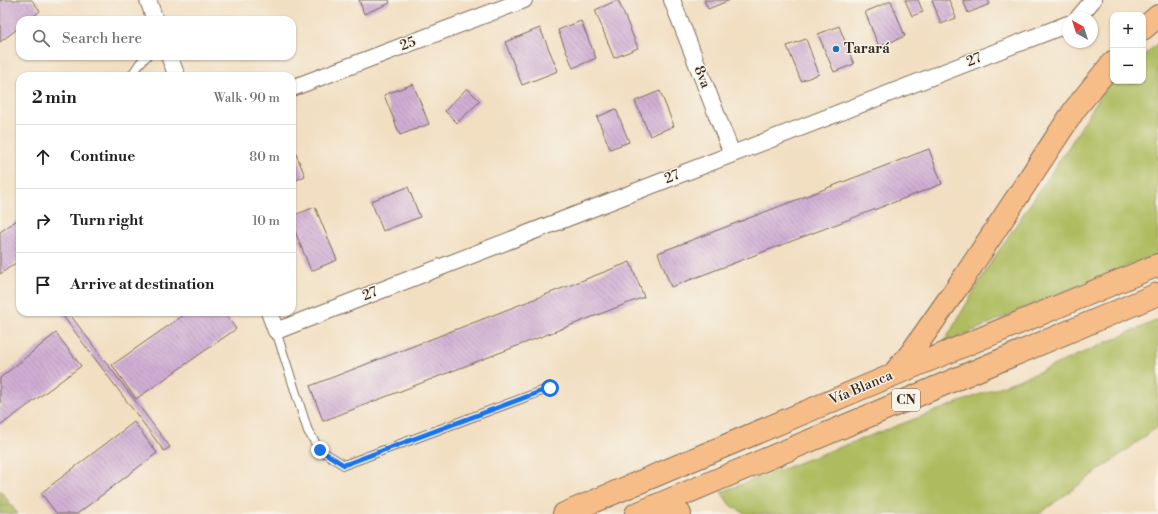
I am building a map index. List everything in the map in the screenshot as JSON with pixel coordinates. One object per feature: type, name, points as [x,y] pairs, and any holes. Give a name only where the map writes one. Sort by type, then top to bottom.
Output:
[{"type":"highway","points":[[1146,26],[1158,16]]},
{"type":"highway","points":[[1146,32],[1158,28]]},
{"type":"highway","points":[[893,375],[911,353],[965,276],[1075,108],[1110,66]]},
{"type":"highway","name":"Vía Blanca","points":[[564,514],[1158,265]]},
{"type":"highway","name":"Vía Blanca","points":[[645,510],[1158,294]]},
{"type":"highway","points":[[616,492],[624,514]]},
{"type":"highway","points":[[645,510],[680,514]]},
{"type":"street","points":[[148,0],[154,16]]},
{"type":"street","name":"25","points":[[296,86],[524,0]]},
{"type":"street","name":"8va","points":[[672,0],[732,154]]},
{"type":"street","points":[[1083,12],[1093,0]]},
{"type":"street","name":"27","points":[[276,331],[1062,26]]},
{"type":"street","points":[[171,60],[175,72]]},
{"type":"street","points":[[270,316],[276,331]]},
{"type":"lane","points":[[134,72],[143,60]]},
{"type":"lane","points":[[276,331],[308,431],[320,450],[344,465],[550,388]]},
{"type":"green space","points":[[1158,43],[1158,254],[1041,301],[943,344],[991,262],[1070,145],[1104,90],[1111,84],[1146,84],[1146,53]]},
{"type":"green space","points":[[1158,320],[1158,427],[1039,514],[746,514],[730,505],[721,492],[1034,374]]},
{"type":"green space","points":[[0,490],[18,514],[0,514]]},
{"type":"building","points":[[0,0],[32,0],[40,11],[34,16],[16,16],[16,30],[0,42]]},
{"type":"building","points":[[359,0],[389,0],[390,3],[364,14]]},
{"type":"building","points":[[618,0],[638,48],[614,58],[595,10]]},
{"type":"building","points":[[704,0],[730,0],[708,9]]},
{"type":"building","points":[[905,0],[918,0],[923,12],[912,16]]},
{"type":"building","points":[[932,0],[949,0],[956,18],[941,24]]},
{"type":"building","points":[[963,0],[988,0],[990,4],[968,13]]},
{"type":"building","points":[[891,1],[905,36],[879,47],[865,12]]},
{"type":"building","points":[[581,21],[596,58],[573,68],[558,30]]},
{"type":"building","name":"Tarará","points":[[839,26],[854,64],[834,72],[818,34]]},
{"type":"building","points":[[540,28],[558,71],[522,85],[505,42]]},
{"type":"building","points":[[806,39],[819,74],[801,81],[787,46]]},
{"type":"building","points":[[413,84],[429,124],[400,135],[384,95]]},
{"type":"building","points":[[467,88],[480,101],[457,123],[445,111]]},
{"type":"building","points":[[660,91],[674,126],[650,136],[635,101]]},
{"type":"building","points":[[616,109],[629,142],[610,149],[597,117]]},
{"type":"building","points":[[929,149],[942,184],[671,287],[658,253]]},
{"type":"building","points":[[296,154],[305,176],[296,180]]},
{"type":"building","points":[[408,187],[420,217],[383,231],[371,201]]},
{"type":"building","points":[[315,207],[337,260],[311,271],[296,234],[296,214]]},
{"type":"building","points":[[16,221],[16,263],[0,274],[0,232]]},
{"type":"building","points":[[630,262],[644,297],[323,421],[310,386]]},
{"type":"building","points":[[63,316],[71,316],[170,447],[164,451]]},
{"type":"building","points":[[182,316],[227,316],[236,329],[136,399],[112,365]]},
{"type":"building","points":[[56,333],[81,366],[0,426],[0,378]]},
{"type":"building","points":[[134,422],[157,453],[77,514],[57,514],[41,493]]},
{"type":"place","name":"Tarará","points":[[836,49]]},
{"type":"route","points":[[320,450],[344,465],[550,388]]}]
